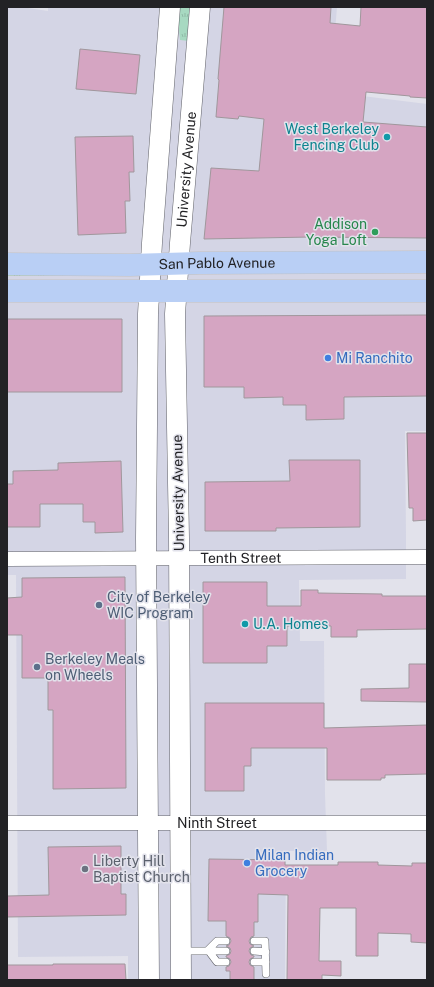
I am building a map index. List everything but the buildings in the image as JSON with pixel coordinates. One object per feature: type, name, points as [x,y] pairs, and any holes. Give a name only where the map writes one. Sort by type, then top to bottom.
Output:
[{"type":"main road","name":"University Avenue","points":[[149,980],[146,558],[148,329],[151,264],[170,7]]},
{"type":"main road","name":"University Avenue","points":[[181,980],[179,558],[175,314],[200,7]]},
{"type":"main road","name":"San Pablo Avenue","points":[[7,264],[427,262]]},
{"type":"main road","name":"San Pablo Avenue","points":[[7,291],[427,291]]},
{"type":"street","name":"Tenth Street","points":[[7,559],[427,557]]},
{"type":"street","name":"Ninth Street","points":[[7,823],[427,822]]},
{"type":"lane","points":[[208,950],[217,941],[226,941]]},
{"type":"lane","points":[[254,941],[265,941],[266,974]]},
{"type":"lane","points":[[208,950],[217,962],[226,962]]},
{"type":"lane","points":[[181,951],[226,951]]},
{"type":"lane","points":[[254,951],[266,952]]},
{"type":"lane","points":[[254,962],[266,962]]},
{"type":"shaded area","points":[[7,7],[21,7],[48,11],[48,7],[337,7],[330,92],[427,104],[427,431],[405,431],[406,579],[299,580],[300,641],[324,641],[327,851],[286,851],[285,980],[128,980],[128,956],[18,957],[16,575],[7,575]]},
{"type":"green space","points":[[179,7],[192,7],[189,41],[180,40],[178,17]]},
{"type":"green space","points":[[7,273],[118,276],[7,276]]},
{"type":"place","name":"West Berkeley Fencing Club","points":[[387,137]]},
{"type":"place","name":"Addison Yoga Loft","points":[[375,232]]},
{"type":"place","name":"Mi Ranchito","points":[[328,358]]},
{"type":"place","name":"City of Berkeley WIC Program","points":[[99,605]]},
{"type":"place","name":"U.A. Homes","points":[[245,624]]},
{"type":"place","name":"Berkeley Meals on Wheels","points":[[37,667]]},
{"type":"place","name":"Milan Indian Grocery","points":[[247,863]]},
{"type":"place","name":"Liberty Hill Baptist Church","points":[[85,869]]}]
